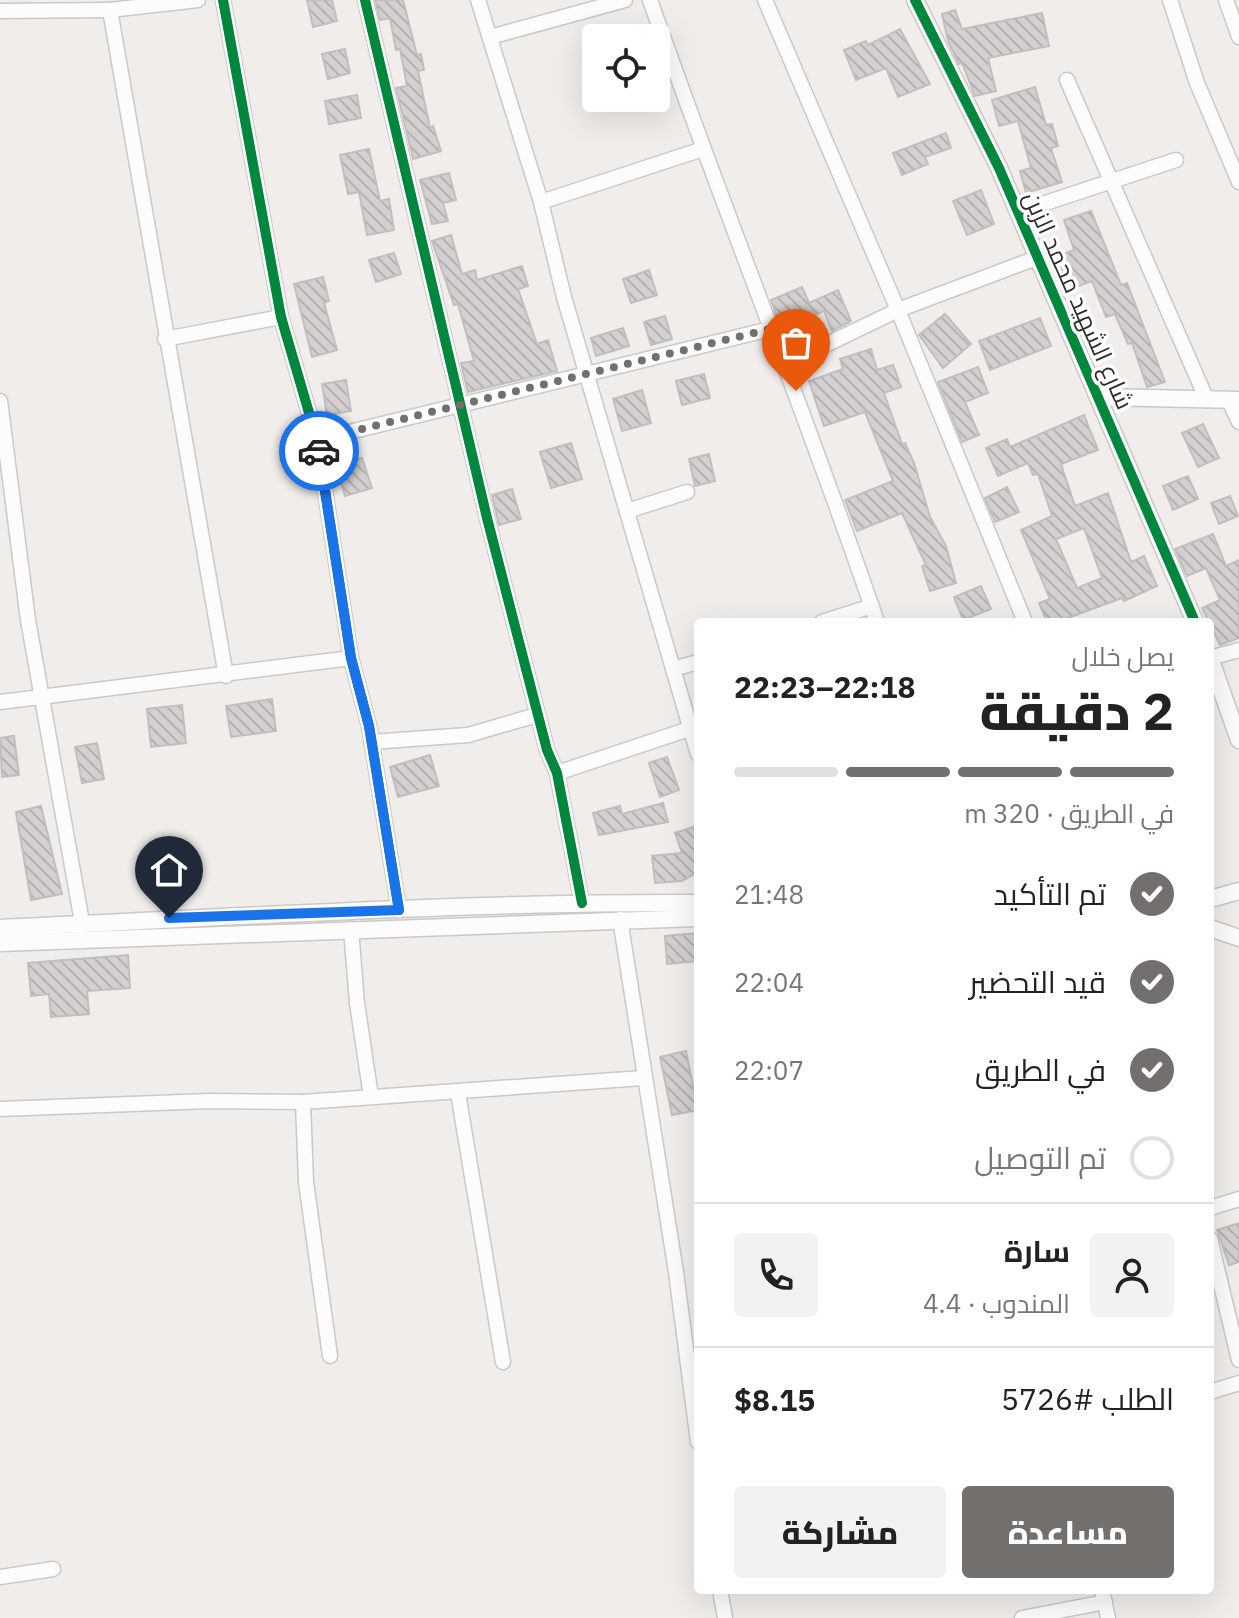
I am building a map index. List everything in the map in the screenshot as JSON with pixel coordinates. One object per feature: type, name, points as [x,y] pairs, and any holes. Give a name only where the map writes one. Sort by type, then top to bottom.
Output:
[{"type":"street","points":[[0,11],[110,10],[198,0]]},
{"type":"street","points":[[223,0],[281,317],[317,440],[351,658],[371,742],[399,910]]},
{"type":"street","points":[[365,0],[537,715],[557,773],[582,903]]},
{"type":"street","points":[[478,0],[541,202],[694,743]]},
{"type":"street","points":[[490,37],[625,0]]},
{"type":"street","points":[[650,0],[770,329],[786,364],[876,618]]},
{"type":"street","points":[[765,0],[898,310],[1023,618]]},
{"type":"street","name":"شارع الشهيد محمد الزبن","points":[[915,0],[1039,257],[1193,618]]},
{"type":"street","points":[[1170,0],[1197,83],[1239,182]]},
{"type":"street","points":[[1226,0],[1239,37]]},
{"type":"street","points":[[110,10],[226,676]]},
{"type":"street","points":[[1067,80],[1109,183],[1207,400]]},
{"type":"street","points":[[541,202],[703,149]]},
{"type":"street","points":[[1018,212],[1176,160]]},
{"type":"street","points":[[786,364],[898,310],[1039,257]]},
{"type":"street","points":[[165,339],[281,317]]},
{"type":"street","points":[[317,440],[390,425],[460,404],[770,329]]},
{"type":"street","points":[[1101,397],[1234,400],[1239,422]]},
{"type":"street","points":[[0,401],[40,697],[82,922]]},
{"type":"street","points":[[627,511],[687,492]]},
{"type":"street","points":[[834,618],[872,606]]},
{"type":"street","points":[[1214,657],[1239,650]]},
{"type":"street","points":[[0,702],[351,658]]},
{"type":"street","points":[[673,669],[694,663]]},
{"type":"street","points":[[1214,669],[1239,740]]},
{"type":"street","points":[[371,742],[468,735],[537,715]]},
{"type":"street","points":[[557,773],[689,729]]},
{"type":"street","points":[[1214,898],[1239,891]]},
{"type":"street","points":[[0,928],[82,922],[582,903],[694,903]]},
{"type":"street","points":[[0,943],[694,918]]},
{"type":"street","points":[[620,919],[676,1272],[694,1411]]},
{"type":"street","points":[[351,929],[357,1003],[371,1097]]},
{"type":"street","points":[[1214,929],[1239,938]]},
{"type":"street","points":[[0,1109],[209,1101],[303,1102],[643,1078]]},
{"type":"street","points":[[458,1093],[503,1362]]},
{"type":"street","points":[[303,1102],[306,1182],[330,1356]]},
{"type":"street","points":[[1214,1207],[1239,1199]]},
{"type":"street","points":[[1214,1256],[1239,1360]]},
{"type":"street","points":[[1214,1391],[1239,1383]]},
{"type":"street","points":[[0,1577],[53,1569]]},
{"type":"street","points":[[721,1594],[725,1618]]},
{"type":"street","points":[[1022,1618],[1103,1596],[1108,1618]]},
{"type":"building","points":[[307,0],[332,0],[337,21],[313,27]]},
{"type":"building","points":[[375,0],[403,0],[417,55],[421,54],[424,70],[418,71],[430,128],[433,126],[441,151],[413,159],[396,88],[407,86],[400,49],[396,50],[390,18],[380,20]]},
{"type":"building","points":[[955,10],[962,29],[1042,13],[1049,46],[988,58],[996,91],[975,96],[962,63],[959,64],[948,41],[942,14]]},
{"type":"building","points":[[900,29],[930,84],[898,97],[886,68],[856,80],[844,50],[866,41],[868,45]]},
{"type":"building","points":[[345,49],[350,73],[328,79],[322,54]]},
{"type":"building","points":[[1035,87],[1046,125],[1052,124],[1058,146],[1051,148],[1062,182],[1026,193],[1020,171],[1031,168],[1018,121],[999,126],[992,100]]},
{"type":"building","points":[[357,95],[361,118],[329,124],[325,101]]},
{"type":"building","points":[[946,133],[951,148],[925,157],[928,164],[902,175],[893,153]]},
{"type":"building","points":[[369,149],[380,201],[389,199],[394,230],[367,235],[359,192],[348,194],[340,155]]},
{"type":"building","points":[[449,173],[456,200],[443,203],[448,221],[432,224],[420,180]]},
{"type":"building","points":[[981,190],[994,224],[967,235],[953,201]]},
{"type":"building","points":[[1091,211],[1121,285],[1127,283],[1165,382],[1147,387],[1132,343],[1128,344],[1115,314],[1106,317],[1092,281],[1064,291],[1050,259],[1074,250],[1064,220]]},
{"type":"building","points":[[451,235],[462,274],[475,270],[477,280],[522,266],[528,286],[518,289],[537,344],[548,340],[557,371],[468,392],[461,363],[474,361],[458,304],[454,305],[432,241]]},
{"type":"building","points":[[394,253],[401,274],[376,282],[369,260]]},
{"type":"building","points":[[649,270],[657,295],[631,303],[623,279]]},
{"type":"building","points":[[323,277],[329,301],[324,303],[337,350],[312,357],[294,284]]},
{"type":"building","points":[[802,287],[809,303],[838,290],[851,321],[832,331],[824,311],[782,330],[771,300]]},
{"type":"building","points":[[945,314],[971,344],[943,368],[919,335]]},
{"type":"building","points":[[665,316],[672,339],[651,345],[644,322]]},
{"type":"building","points":[[1040,318],[1051,346],[990,370],[979,341]]},
{"type":"building","points":[[623,328],[629,346],[596,356],[591,338]]},
{"type":"building","points":[[871,349],[877,370],[893,365],[901,387],[884,393],[902,444],[905,443],[914,463],[930,517],[946,546],[956,583],[930,591],[922,566],[926,565],[902,513],[857,531],[845,500],[893,481],[865,412],[824,426],[809,381],[843,369],[840,359]]},
{"type":"building","points":[[978,367],[988,393],[965,402],[979,435],[962,442],[938,382]]},
{"type":"building","points":[[704,374],[710,398],[682,405],[676,381]]},
{"type":"building","points":[[346,380],[351,411],[327,415],[322,384]]},
{"type":"building","points":[[642,390],[651,423],[622,431],[613,399]]},
{"type":"building","points":[[1084,415],[1098,450],[1061,464],[1075,506],[1108,493],[1131,562],[1144,556],[1157,586],[1124,601],[1122,598],[1068,618],[1045,618],[1039,603],[1050,599],[1021,530],[1052,516],[1038,474],[1033,475],[1028,463],[998,476],[986,448],[1007,439],[1010,447]],"holes":[[[1084,528],[1102,578],[1077,588],[1056,539]]]},
{"type":"building","points":[[1203,424],[1219,458],[1198,467],[1182,433]]},
{"type":"building","points":[[571,443],[582,479],[551,488],[540,452]]},
{"type":"building","points":[[709,454],[715,481],[695,486],[689,459]]},
{"type":"building","points":[[362,458],[372,488],[345,496],[336,466]]},
{"type":"building","points":[[1188,476],[1198,499],[1173,510],[1163,486]]},
{"type":"building","points":[[1007,487],[1019,512],[995,522],[985,498]]},
{"type":"building","points":[[512,489],[521,519],[499,525],[492,495]]},
{"type":"building","points":[[1230,496],[1238,516],[1219,524],[1211,503]]},
{"type":"building","points":[[1213,534],[1226,566],[1239,560],[1239,638],[1220,645],[1214,633],[1214,618],[1207,618],[1202,608],[1220,600],[1206,568],[1187,576],[1175,549]]},
{"type":"building","points":[[981,586],[991,609],[962,618],[954,597]]},
{"type":"building","points":[[272,699],[276,731],[231,737],[226,706]]},
{"type":"building","points":[[182,705],[186,743],[151,747],[147,709]]},
{"type":"building","points":[[14,736],[19,775],[2,777],[0,738]]},
{"type":"building","points":[[97,743],[104,779],[82,783],[75,747]]},
{"type":"building","points":[[430,755],[439,786],[398,797],[390,767]]},
{"type":"building","points":[[667,757],[679,790],[660,797],[649,763]]},
{"type":"building","points":[[663,803],[668,822],[599,835],[593,813],[620,806],[622,814]]},
{"type":"building","points":[[41,806],[62,894],[31,900],[16,812]]},
{"type":"building","points":[[693,827],[694,874],[682,881],[655,883],[652,856],[682,853],[675,833]]},
{"type":"building","points":[[694,933],[694,961],[667,964],[665,936]]},
{"type":"building","points":[[128,955],[130,988],[87,991],[89,1014],[51,1017],[49,994],[31,996],[28,963]]},
{"type":"building","points":[[686,1051],[694,1090],[694,1111],[672,1115],[660,1057]]},
{"type":"building","points":[[1239,1223],[1239,1262],[1229,1265],[1217,1230]]},
{"type":"cycle path","points":[[223,0],[281,317],[317,440],[351,658],[369,726],[399,910]]},
{"type":"cycle path","points":[[365,0],[487,518],[547,750],[557,773],[582,903]]},
{"type":"cycle path","points":[[915,0],[999,168],[1193,618]]},
{"type":"way so far","points":[[319,451],[317,440],[390,425],[460,404],[770,329],[796,391]]},
{"type":"route","points":[[169,918],[399,910],[369,726],[351,658],[319,451]]}]
